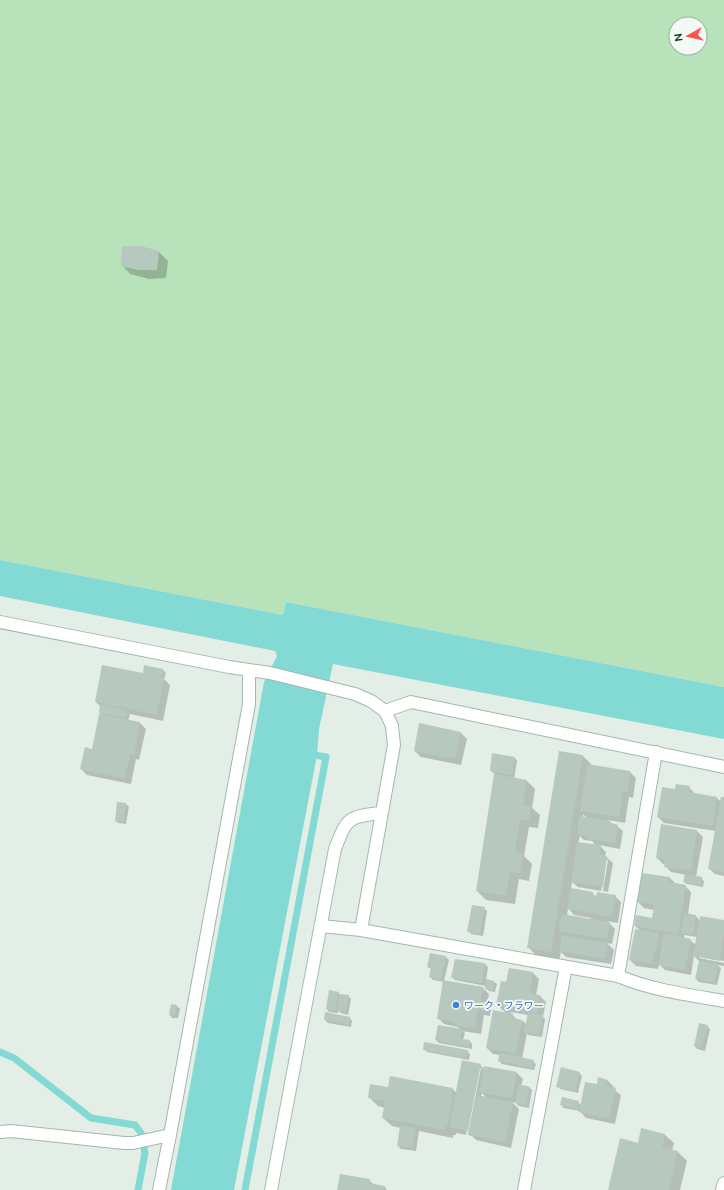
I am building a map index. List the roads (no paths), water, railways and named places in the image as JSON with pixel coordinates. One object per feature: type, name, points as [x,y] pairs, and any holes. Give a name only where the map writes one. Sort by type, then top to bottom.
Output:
[{"type":"street","points":[[0,622],[270,673],[331,687],[355,694],[371,701],[385,711],[392,726],[394,744],[361,930]]},
{"type":"street","points":[[159,1190],[249,704],[249,670]]},
{"type":"street","points":[[385,711],[411,702],[724,767]]},
{"type":"street","points":[[618,976],[656,752]]},
{"type":"street","points":[[271,1190],[335,850],[343,827],[351,819],[361,815],[382,813]]},
{"type":"street","points":[[320,926],[361,930],[618,976],[630,981],[672,992],[724,1001]]},
{"type":"street","points":[[524,1190],[566,967]]},
{"type":"street","points":[[0,1132],[133,1143],[170,1135]]},
{"type":"street","points":[[722,1190],[724,1183]]},
{"type":"water","points":[[0,560],[283,615],[286,602],[724,687],[724,739],[333,664],[319,729],[317,755],[234,1190],[171,1190],[264,682],[277,656],[275,651],[0,596]]},
{"type":"waterway","points":[[245,1190],[326,757],[309,754]]},
{"type":"waterway","points":[[0,1052],[14,1058],[91,1118],[135,1125],[141,1133],[145,1153],[138,1190]]},
{"type":"place","name":"ワーク・フラワー","points":[[456,1005]]}]
